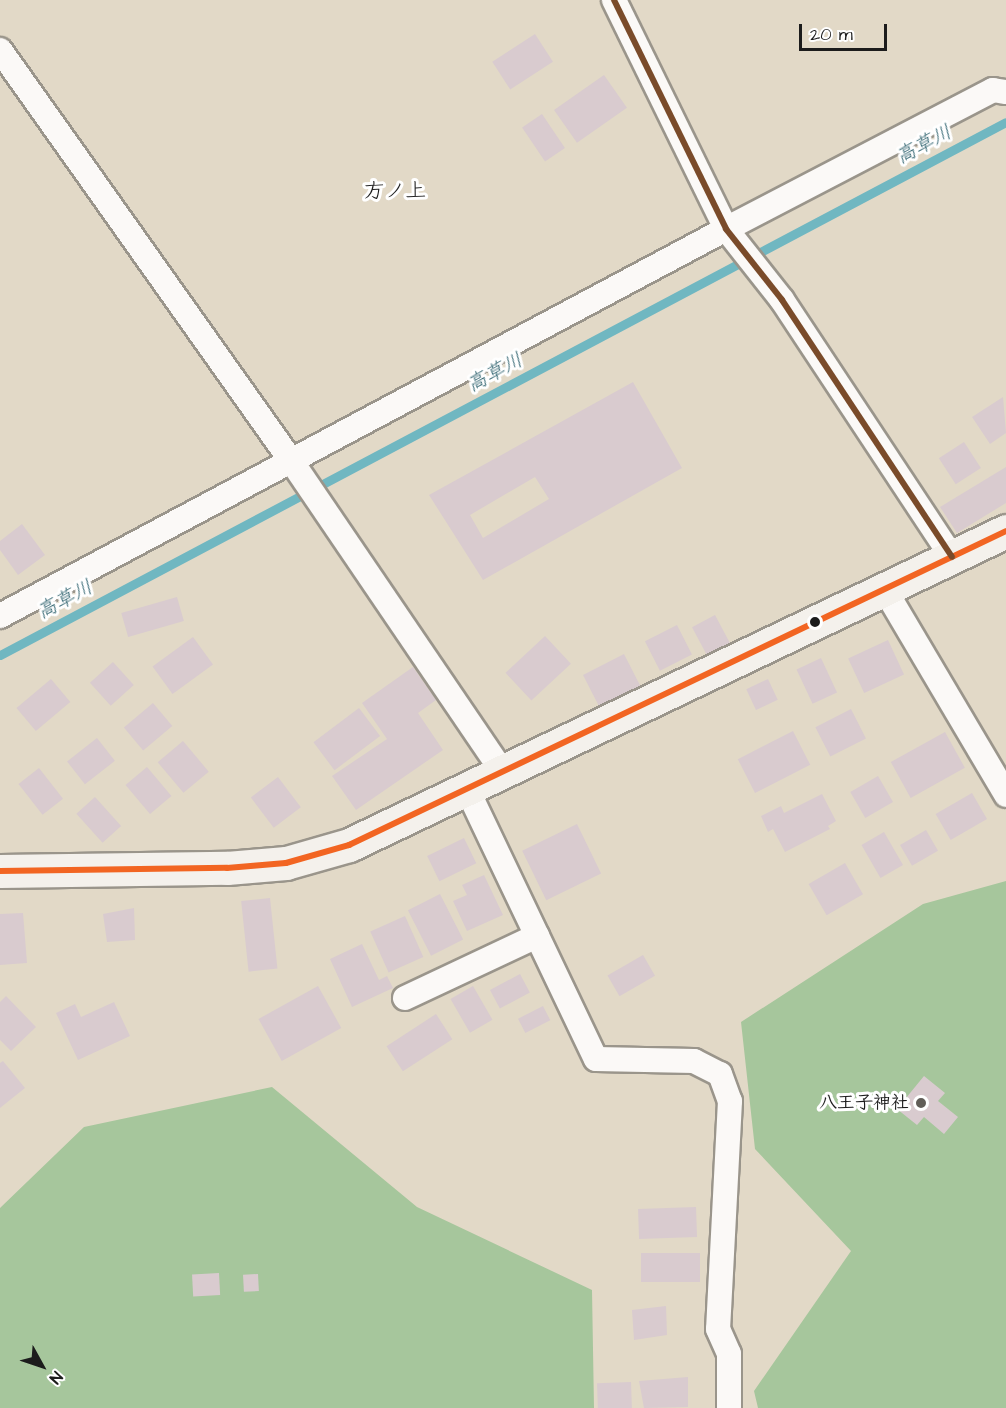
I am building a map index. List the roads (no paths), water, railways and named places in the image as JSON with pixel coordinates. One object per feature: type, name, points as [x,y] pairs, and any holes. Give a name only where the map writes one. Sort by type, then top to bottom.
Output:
[{"type":"main road","points":[[0,871],[227,868],[286,863],[349,844],[1006,531]]},
{"type":"street","points":[[614,0],[733,238],[760,276],[782,300],[952,557]]},
{"type":"street","points":[[0,50],[296,467],[502,772]]},
{"type":"street","points":[[0,616],[296,467],[733,238],[993,90],[1006,92]]},
{"type":"street","points":[[885,590],[1006,795]]},
{"type":"street","points":[[467,789],[597,1059],[694,1060],[720,1074],[730,1101],[718,1329],[729,1354],[729,1408]]},
{"type":"street","points":[[405,998],[537,936]]},
{"type":"waterway","name":"高草川","points":[[0,655],[1006,122]]},
{"type":"place","name":"八王子神社","points":[[921,1103]]},
{"type":"district","name":"方ノ上","points":[[395,191]]}]
